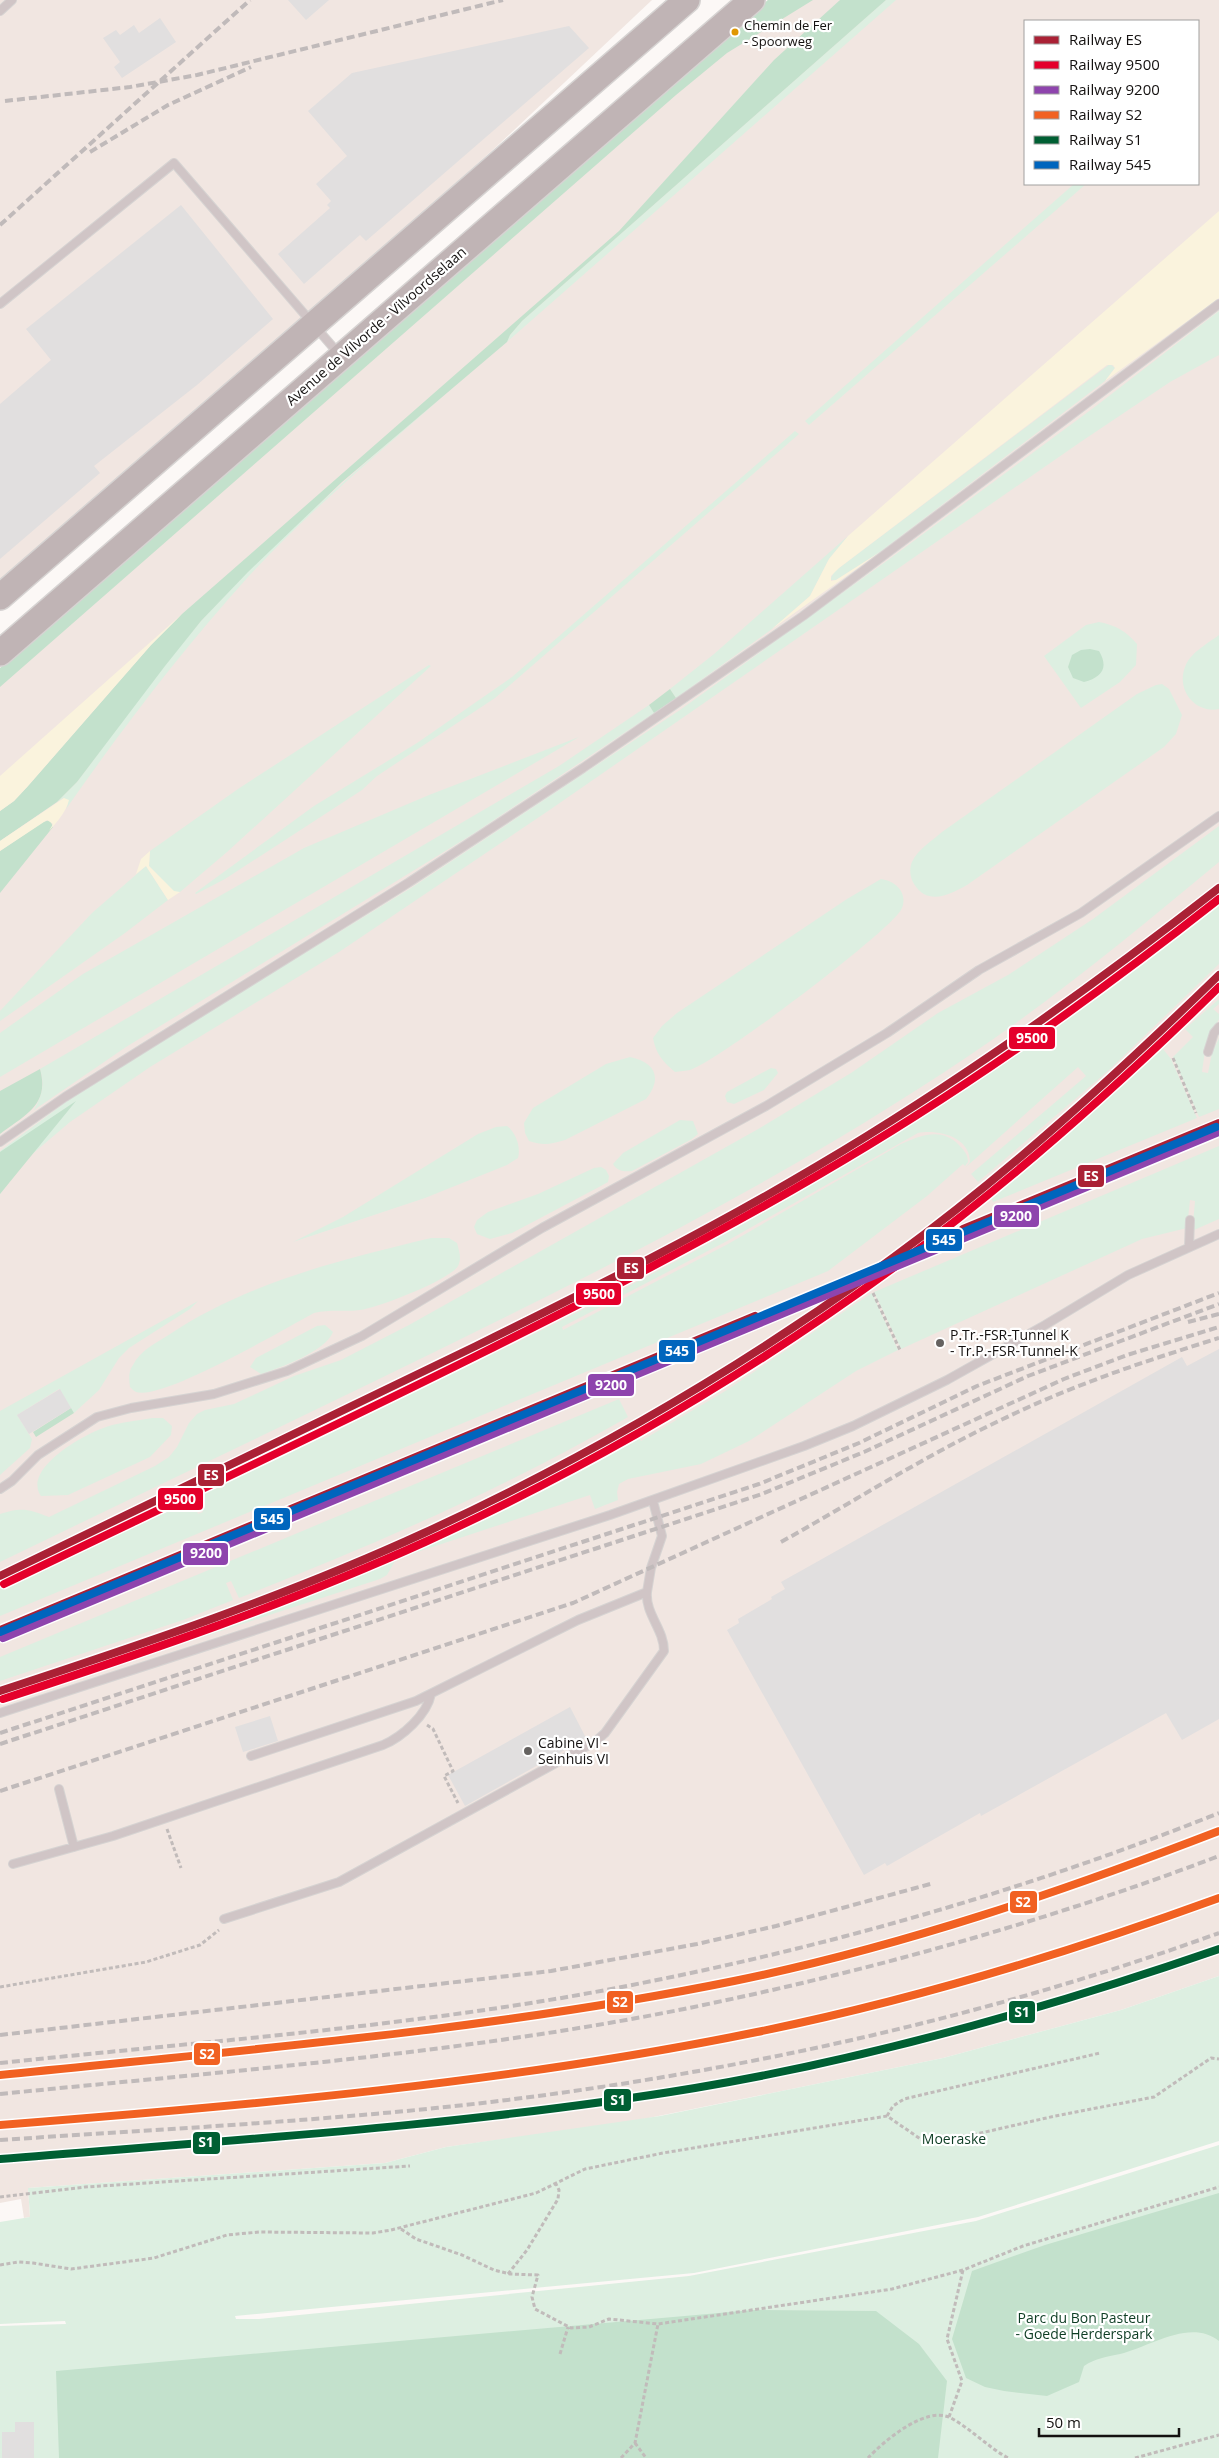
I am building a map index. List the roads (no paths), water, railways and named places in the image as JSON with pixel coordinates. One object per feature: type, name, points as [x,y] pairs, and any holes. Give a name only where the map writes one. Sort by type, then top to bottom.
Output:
[{"type":"main road","points":[[0,597],[687,0]]},
{"type":"main road","name":"Avenue de Vilvorde - Vilvoordselaan","points":[[0,653],[752,0]]},
{"type":"lane","points":[[0,11],[12,0]]},
{"type":"lane","points":[[0,304],[174,163],[341,357]]},
{"type":"lane","points":[[0,1142],[74,1092],[455,853],[583,768],[803,616],[1219,304]]},
{"type":"lane","points":[[0,1490],[12,1481],[38,1455],[97,1417],[131,1408],[214,1394],[287,1371],[362,1336],[542,1228],[766,1106],[887,1033],[979,970],[1081,913],[1219,816]]},
{"type":"lane","points":[[1208,1052],[1214,1033],[1219,1027]]},
{"type":"lane","points":[[1189,1247],[1190,1220]]},
{"type":"lane","points":[[0,1713],[653,1501],[804,1446],[901,1403],[989,1358],[1128,1275],[1219,1234]]},
{"type":"lane","points":[[224,1919],[339,1882],[596,1742],[605,1733],[664,1651],[664,1641],[646,1602],[651,1568],[662,1536],[653,1501]]},
{"type":"lane","points":[[251,1756],[392,1710],[431,1694],[578,1620],[646,1592]]},
{"type":"lane","points":[[12,1864],[164,1819],[383,1745],[401,1737],[430,1701],[431,1694]]},
{"type":"lane","points":[[59,1789],[74,1847]]},
{"type":"railway","points":[[0,225],[250,0]]},
{"type":"railway","points":[[5,101],[130,87],[197,75],[503,0]]},
{"type":"railway","points":[[90,152],[168,105],[251,67]]},
{"type":"railway","points":[[0,1733],[759,1484],[859,1443],[977,1386],[1219,1293]]},
{"type":"railway","points":[[0,1744],[762,1494],[864,1452],[1028,1376],[1219,1304]]},
{"type":"railway","points":[[1188,1322],[1219,1314]]},
{"type":"railway","points":[[0,1791],[573,1603],[1064,1379],[1127,1355],[1219,1327]]},
{"type":"railway","points":[[781,1542],[946,1448],[1029,1407],[1110,1374],[1219,1338]]},
{"type":"railway","points":[[0,2063],[284,2035],[426,2018],[567,1997],[733,1964],[816,1944],[979,1898],[1060,1872],[1219,1813]]},
{"type":"railway","points":[[0,2094],[429,2050],[599,2025],[684,2009],[820,1979],[1021,1924],[1088,1903],[1219,1856]]},
{"type":"railway","points":[[0,2035],[551,1971],[697,1944],[776,1926],[934,1883]]},
{"type":"railway","points":[[0,2140],[246,2124],[430,2109],[584,2090],[676,2075],[768,2058],[951,2016],[1041,1991],[1219,1933]]},
{"type":"rail line","name":"ES","points":[[0,1576],[519,1325],[735,1213],[819,1165],[923,1101],[1073,998],[1219,888]]},
{"type":"rail line","name":"9500","points":[[4,1584],[478,1355],[736,1222],[872,1143],[974,1078],[1074,1009],[1219,899]]},
{"type":"rail line","name":"ES","points":[[0,1691],[214,1618],[372,1556],[486,1504],[666,1407],[782,1335],[937,1225],[1061,1122],[1219,975]]},
{"type":"rail line","name":"9500","points":[[3,1699],[269,1607],[373,1565],[487,1513],[549,1482],[670,1415],[787,1342],[900,1263],[942,1231],[1064,1131],[1219,987]]},
{"type":"rail line","name":"ES","points":[[963,1229],[1219,1123]]},
{"type":"rail line","name":"545","points":[[0,1632],[1216,1127]]},
{"type":"rail line","name":"9200","points":[[3,1638],[1219,1132]]},
{"type":"rail line","name":"ES","points":[[0,1630],[755,1316]]},
{"type":"rail line","name":"S2","points":[[0,2075],[460,2026],[552,2013],[734,1981],[858,1952],[919,1935],[1040,1896],[1219,1831]]},
{"type":"rail line","name":"S2","points":[[0,2125],[380,2090],[475,2079],[663,2050],[816,2019],[932,1990],[1105,1938],[1219,1898]]},
{"type":"rail line","name":"S1","points":[[0,2159],[348,2131],[522,2112],[695,2088],[828,2062],[960,2029],[1155,1971],[1219,1949]]},
{"type":"place","name":"Chemin de Fer - Spoorweg","points":[[735,32]]},
{"type":"place","name":"P.Tr.-FSR-Tunnel K - Tr.P.-FSR-Tunnel-K","points":[[940,1343]]},
{"type":"place","name":"Cabine VI - Seinhuis VI","points":[[528,1751]]},
{"type":"park label","name":"Moeraske","points":[[954,2139]]},
{"type":"park label","name":"Parc du Bon Pasteur - Goede Herderspark","points":[[1084,2326]]}]
